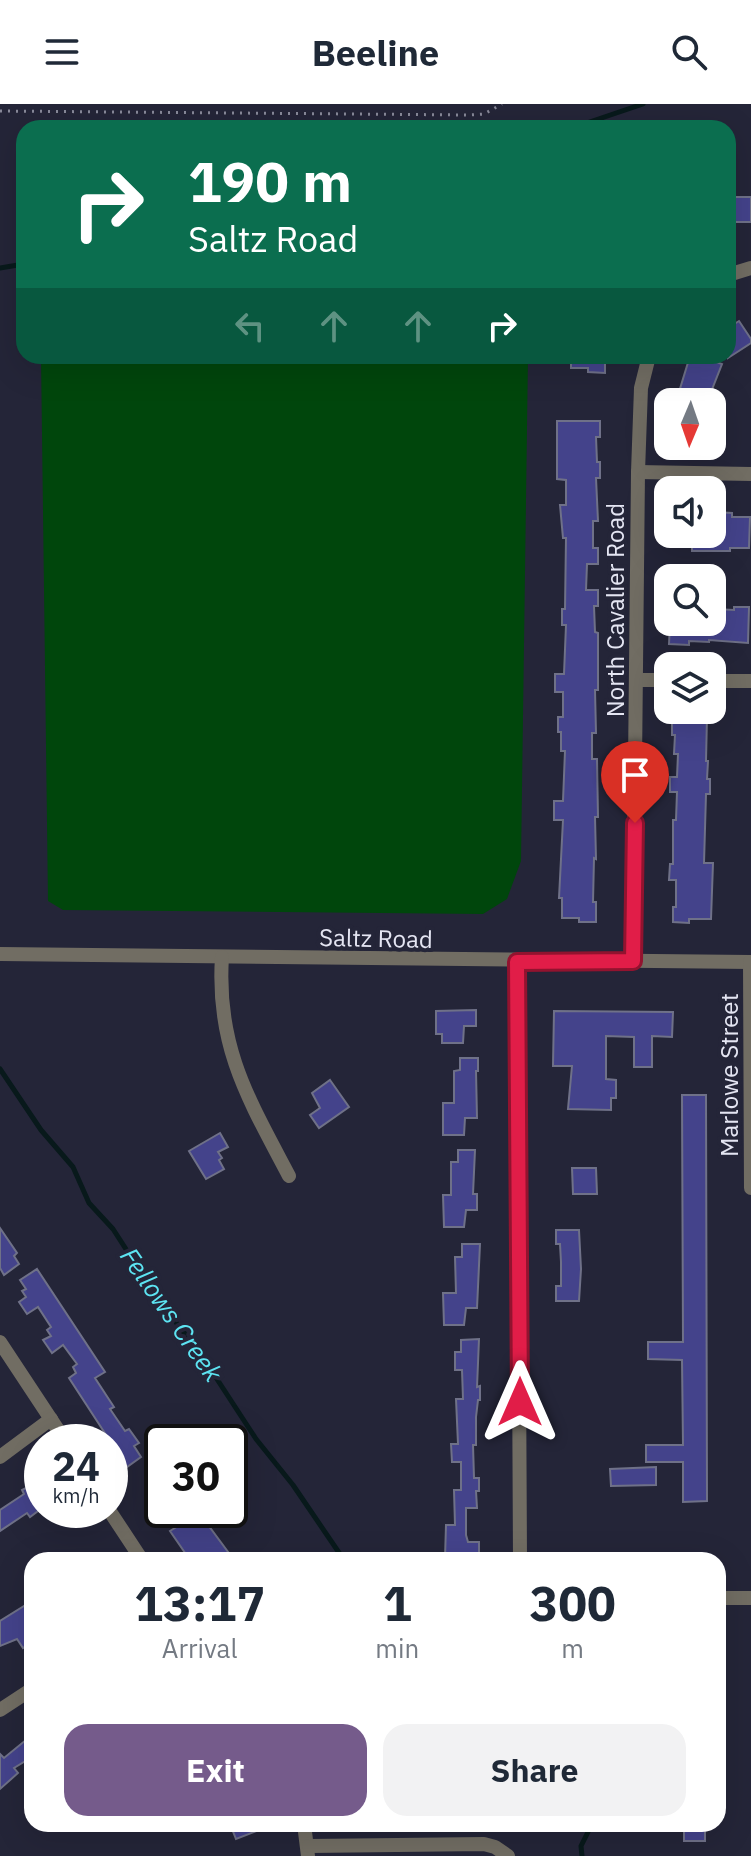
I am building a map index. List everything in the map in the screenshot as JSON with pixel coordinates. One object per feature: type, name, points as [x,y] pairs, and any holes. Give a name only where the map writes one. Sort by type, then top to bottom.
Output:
[{"type":"street","name":"North Cavalier Road","points":[[633,961],[638,472],[641,388],[647,364]]},
{"type":"street","points":[[638,472],[751,474]]},
{"type":"street","points":[[637,680],[654,680]]},
{"type":"street","points":[[726,681],[751,681]]},
{"type":"street","name":"Saltz Road","points":[[0,954],[517,962],[751,962]]},
{"type":"street","points":[[222,957],[221,1005],[230,1051],[246,1094],[289,1176]]},
{"type":"street","points":[[517,962],[520,1552]]},
{"type":"street","name":"Marlowe Street","points":[[751,962],[751,1188]]},
{"type":"street","points":[[0,1342],[54,1424]]},
{"type":"street","points":[[0,1457],[51,1419]]},
{"type":"street","points":[[121,1528],[137,1552]]},
{"type":"street","points":[[726,1598],[751,1598]]},
{"type":"street","points":[[0,1710],[24,1694]]},
{"type":"street","points":[[309,1851],[484,1844],[508,1856]]},
{"type":"path","points":[[0,111],[470,115],[484,114],[502,104]]},
{"type":"green space","points":[[41,364],[528,364],[521,861],[507,899],[483,914],[63,910],[48,901]]},
{"type":"building","points":[[736,197],[751,197],[751,222],[736,222]]},
{"type":"building","points":[[739,321],[751,343],[736,353],[736,323]]},
{"type":"building","points":[[571,364],[605,364],[605,373],[588,372],[588,368],[571,368]]},
{"type":"building","points":[[688,364],[722,364],[713,388],[680,388]]},
{"type":"building","points":[[557,421],[600,421],[600,437],[596,437],[597,462],[600,462],[600,478],[596,478],[598,521],[593,521],[593,548],[598,548],[598,564],[587,564],[586,590],[598,590],[598,606],[594,606],[595,632],[598,633],[598,690],[595,690],[596,733],[592,733],[592,759],[597,759],[598,817],[595,817],[593,902],[596,902],[596,922],[562,918],[562,898],[559,898],[563,820],[554,820],[554,801],[563,801],[565,751],[561,751],[561,732],[558,732],[558,717],[563,717],[563,692],[555,692],[555,674],[564,674],[566,625],[562,625],[562,609],[565,609],[566,538],[563,538],[560,505],[566,505],[566,480],[557,479]]},
{"type":"building","points":[[726,513],[732,513],[732,517],[750,517],[749,548],[692,551],[692,548],[726,548]]},
{"type":"building","points":[[734,607],[749,607],[748,643],[709,640],[689,641],[689,645],[669,644],[669,636],[726,636],[726,610],[734,610]]},
{"type":"building","points":[[672,724],[707,724],[706,761],[710,794],[706,794],[704,863],[713,863],[711,919],[689,919],[689,923],[673,922],[676,880],[669,880],[670,864],[673,864],[673,820],[676,820],[677,792],[670,792],[670,777],[677,777],[678,754],[674,754],[675,735],[672,735]]},
{"type":"building","points":[[476,1010],[476,1026],[464,1026],[463,1043],[442,1043],[442,1034],[436,1034],[436,1011]]},
{"type":"building","points":[[554,1011],[673,1012],[672,1037],[652,1036],[652,1067],[634,1067],[634,1037],[606,1036],[606,1079],[616,1080],[616,1098],[611,1098],[611,1110],[568,1109],[572,1066],[553,1066]]},
{"type":"building","points":[[460,1058],[478,1058],[477,1118],[465,1118],[464,1135],[443,1135],[443,1103],[454,1103],[454,1071],[460,1070]]},
{"type":"building","points":[[330,1080],[349,1107],[319,1128],[310,1115],[320,1108],[312,1093]]},
{"type":"building","points":[[682,1095],[706,1095],[707,1501],[683,1502],[683,1462],[646,1462],[646,1445],[683,1445],[682,1360],[648,1359],[648,1342],[683,1342]]},
{"type":"building","points":[[220,1133],[228,1147],[218,1152],[224,1169],[206,1179],[189,1151]]},
{"type":"building","points":[[458,1150],[475,1150],[473,1194],[477,1194],[477,1210],[466,1210],[464,1227],[444,1227],[443,1195],[451,1195],[451,1162],[458,1162]]},
{"type":"building","points":[[572,1168],[596,1168],[597,1194],[573,1194]]},
{"type":"building","points":[[0,1228],[17,1253],[14,1256],[19,1264],[4,1275],[0,1268]]},
{"type":"building","points":[[556,1230],[579,1230],[579,1301],[556,1301],[556,1286],[561,1286],[561,1262]]},
{"type":"building","points":[[462,1244],[480,1244],[477,1308],[466,1308],[464,1325],[444,1325],[443,1293],[456,1293],[455,1257],[462,1257]]},
{"type":"building","points":[[37,1269],[105,1372],[95,1378],[114,1407],[110,1409],[120,1424],[99,1424],[69,1378],[76,1373],[73,1367],[77,1364],[63,1345],[52,1353],[43,1340],[51,1336],[47,1330],[51,1327],[38,1307],[27,1314],[19,1302],[26,1297],[22,1291],[26,1289],[20,1280]]},
{"type":"building","points":[[479,1339],[477,1387],[480,1386],[480,1400],[476,1417],[476,1445],[473,1445],[474,1478],[479,1478],[479,1491],[476,1491],[477,1508],[466,1508],[466,1535],[468,1542],[479,1542],[479,1552],[445,1552],[446,1525],[455,1525],[454,1490],[461,1490],[461,1462],[452,1462],[451,1444],[458,1444],[456,1399],[463,1399],[462,1370],[455,1370],[455,1352],[461,1352],[461,1340]]},
{"type":"building","points":[[129,1429],[139,1443],[134,1446],[141,1457],[128,1466]]},
{"type":"building","points":[[656,1467],[656,1485],[611,1486],[610,1469]]},
{"type":"building","points":[[24,1494],[24,1515],[0,1531],[0,1510]]},
{"type":"building","points":[[175,1528],[210,1528],[228,1552],[184,1552],[170,1531]]},
{"type":"building","points":[[24,1606],[24,1647],[17,1639],[0,1646],[0,1621]]},
{"type":"building","points":[[24,1742],[24,1762],[14,1768],[18,1773],[0,1789],[0,1754],[4,1758]]},
{"type":"building","points":[[233,1832],[254,1832],[236,1839]]},
{"type":"building","points":[[684,1832],[705,1832],[705,1841],[684,1841]]},
{"type":"waterway","points":[[596,120],[643,104]]},
{"type":"waterway","points":[[0,268],[16,265]]},
{"type":"waterway","name":"Fellows Creek","points":[[0,1069],[41,1130],[73,1167],[89,1203],[113,1229],[160,1302],[200,1353],[256,1439],[293,1485],[339,1552]]},
{"type":"waterway","name":"Fellows Creek","points":[[582,1856],[581,1846],[588,1832]]},
{"type":"route","points":[[520,1402],[517,962],[633,961],[635,823]]}]
